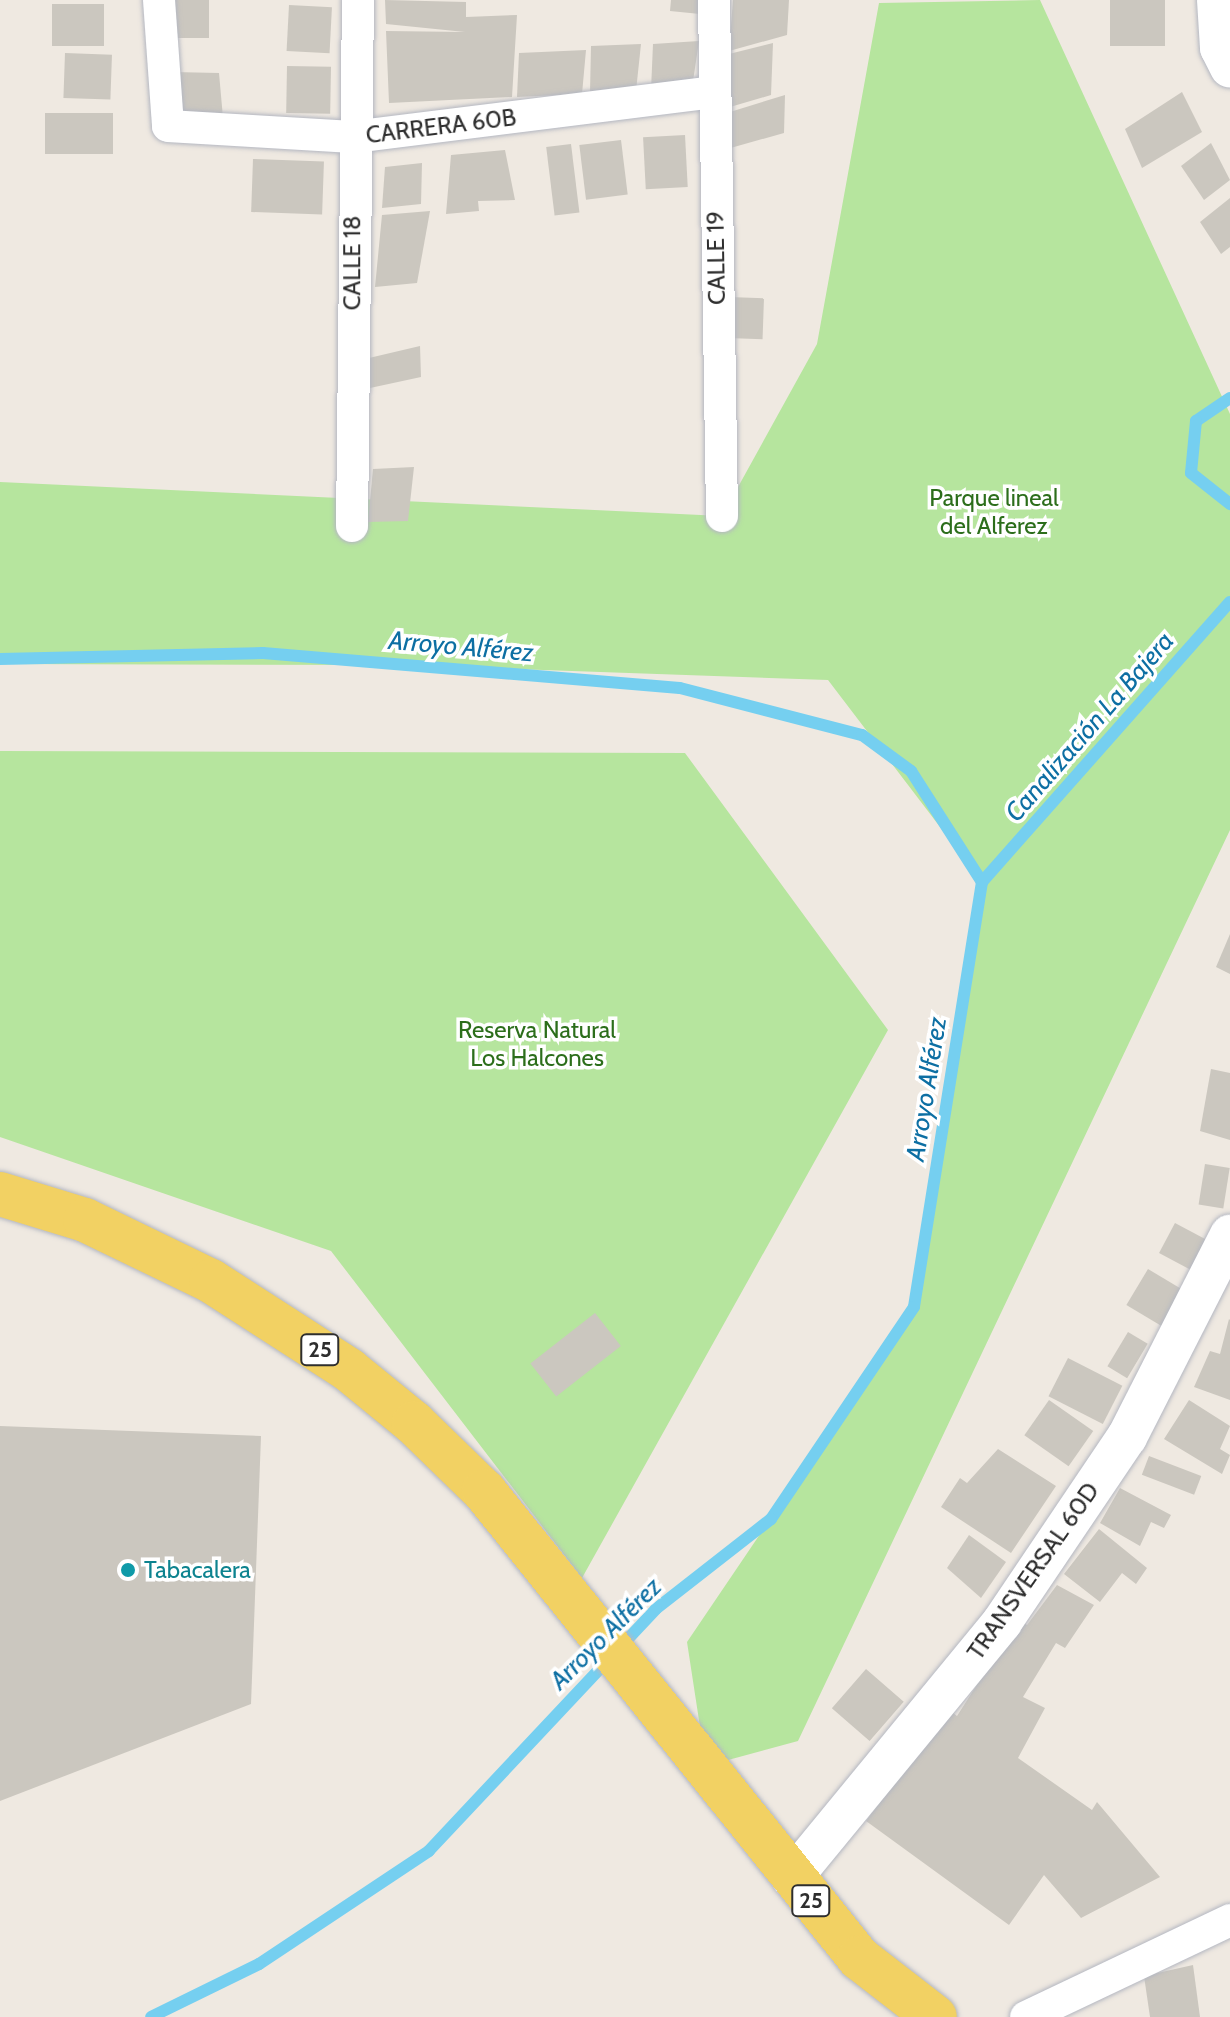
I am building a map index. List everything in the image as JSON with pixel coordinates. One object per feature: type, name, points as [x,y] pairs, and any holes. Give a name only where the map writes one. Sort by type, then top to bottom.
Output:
[{"type":"main road","name":"25","points":[[0,1194],[146,1247],[349,1370],[484,1491],[859,1958],[935,2017]]},
{"type":"street","name":"CARRERA 60B","points":[[159,0],[168,126],[353,137],[713,92]]},
{"type":"street","name":"CALLE 18","points":[[352,526],[353,137],[358,0]]},
{"type":"street","name":"CALLE 19","points":[[714,0],[713,92],[722,516]]},
{"type":"street","points":[[1198,0],[1225,58]]},
{"type":"street","points":[[1217,0],[1225,58]]},
{"type":"street","name":"TRANSVERSAL 60D","points":[[792,1878],[1002,1622],[1127,1437],[1230,1235]]},
{"type":"street","points":[[1026,2017],[1230,1920]]},
{"type":"green space","name":"Parque lineal del Alferez","points":[[1040,0],[1230,414],[1230,830],[798,1741],[706,1766],[687,1642],[914,1307],[982,882],[828,680],[401,665],[0,664],[0,482],[722,516],[817,344],[879,3]]},
{"type":"green space","name":"Reserva Natural Los Halcones","points":[[0,751],[685,753],[888,1030],[582,1578],[331,1251],[0,1137]]},
{"type":"building","points":[[167,0],[209,0],[209,38],[167,38]]},
{"type":"building","points":[[385,0],[466,2],[466,17],[517,15],[512,97],[389,103],[386,31],[465,32],[386,24]]},
{"type":"building","points":[[671,0],[700,0],[700,14],[670,11]]},
{"type":"building","points":[[733,0],[789,0],[787,35],[729,51]]},
{"type":"building","points":[[1110,0],[1165,0],[1165,46],[1110,46]]},
{"type":"building","points":[[52,4],[104,4],[104,46],[52,46]]},
{"type":"building","points":[[289,5],[332,7],[330,53],[287,51]]},
{"type":"building","points":[[699,41],[692,88],[651,90],[653,44]]},
{"type":"building","points":[[773,43],[771,95],[730,107],[729,54]]},
{"type":"building","points":[[641,44],[636,91],[590,93],[591,46]]},
{"type":"building","points":[[586,50],[582,94],[517,97],[519,53]]},
{"type":"building","points":[[65,53],[112,55],[110,100],[63,98]]},
{"type":"building","points":[[287,66],[331,67],[330,114],[286,113]]},
{"type":"building","points":[[173,72],[219,73],[223,118],[176,117]]},
{"type":"building","points":[[1182,92],[1202,132],[1142,168],[1125,129]]},
{"type":"building","points":[[785,95],[784,133],[727,149],[730,112]]},
{"type":"building","points":[[45,113],[113,113],[113,154],[45,154]]},
{"type":"building","points":[[685,135],[688,187],[646,189],[643,137]]},
{"type":"building","points":[[621,140],[628,195],[586,200],[579,145]]},
{"type":"building","points":[[1211,143],[1230,180],[1204,200],[1181,166]]},
{"type":"building","points":[[571,144],[579,212],[555,216],[546,147]]},
{"type":"building","points":[[505,150],[515,200],[478,201],[479,211],[446,214],[451,155]]},
{"type":"building","points":[[253,159],[324,161],[322,214],[251,212]]},
{"type":"building","points":[[422,163],[421,204],[382,208],[385,167]]},
{"type":"building","points":[[1230,198],[1230,247],[1221,254],[1200,222]]},
{"type":"building","points":[[430,211],[417,283],[375,287],[382,215]]},
{"type":"building","points":[[729,297],[764,298],[763,339],[728,338]]},
{"type":"building","points":[[420,346],[421,377],[370,388],[369,358]]},
{"type":"building","points":[[414,467],[408,521],[368,522],[373,469]]},
{"type":"building","points":[[1230,934],[1230,974],[1216,967]]},
{"type":"building","points":[[1211,1069],[1230,1073],[1230,1140],[1200,1131]]},
{"type":"building","points":[[1205,1164],[1230,1168],[1223,1208],[1199,1204]]},
{"type":"building","points":[[1175,1223],[1211,1242],[1195,1272],[1159,1253]]},
{"type":"building","points":[[1148,1269],[1183,1290],[1162,1326],[1126,1305]]},
{"type":"building","points":[[595,1313],[621,1346],[556,1397],[530,1363]]},
{"type":"building","points":[[1229,1319],[1230,1400],[1194,1387],[1210,1351],[1220,1354]]},
{"type":"building","points":[[1128,1332],[1148,1344],[1127,1378],[1107,1366]]},
{"type":"building","points":[[1068,1358],[1122,1386],[1103,1424],[1048,1396]]},
{"type":"building","points":[[1049,1400],[1093,1431],[1069,1466],[1024,1435]]},
{"type":"building","points":[[1189,1400],[1230,1426],[1220,1449],[1230,1455],[1222,1474],[1164,1439]]},
{"type":"building","name":"Tabacalera","points":[[0,1426],[261,1436],[251,1704],[0,1801]]},
{"type":"building","points":[[998,1449],[1056,1486],[1011,1553],[941,1507],[960,1478],[967,1483]]},
{"type":"building","points":[[1149,1456],[1201,1476],[1194,1495],[1142,1475]]},
{"type":"building","points":[[1120,1488],[1171,1515],[1164,1528],[1151,1522],[1140,1546],[1100,1523]]},
{"type":"building","points":[[1099,1529],[1147,1568],[1136,1584],[1122,1573],[1100,1602],[1064,1574]]},
{"type":"building","points":[[969,1535],[1006,1562],[981,1598],[947,1568]]},
{"type":"building","points":[[1057,1585],[1094,1605],[1065,1648],[1056,1643],[1023,1697],[1045,1708],[1018,1758],[1092,1810],[1097,1802],[1160,1877],[1081,1918],[1044,1875],[1009,1925],[866,1821],[948,1709],[957,1716],[1019,1619],[1027,1625]]},
{"type":"building","points":[[866,1669],[904,1702],[870,1741],[832,1708]]},
{"type":"building","points":[[1193,1965],[1200,2017],[1150,2017],[1144,1976]]},
{"type":"waterway","name":"Canalización La Bajera","points":[[1230,398],[1196,421],[1191,473],[1230,504]]},
{"type":"waterway","name":"Canalización La Bajera","points":[[982,882],[1230,602]]},
{"type":"waterway","name":"Arroyo Alférez","points":[[0,659],[263,653],[680,688],[862,735],[911,771],[982,882],[914,1307],[771,1519],[656,1609],[429,1851],[259,1964],[151,2017]]},
{"type":"place","name":"Tabacalera","points":[[128,1570]]}]
